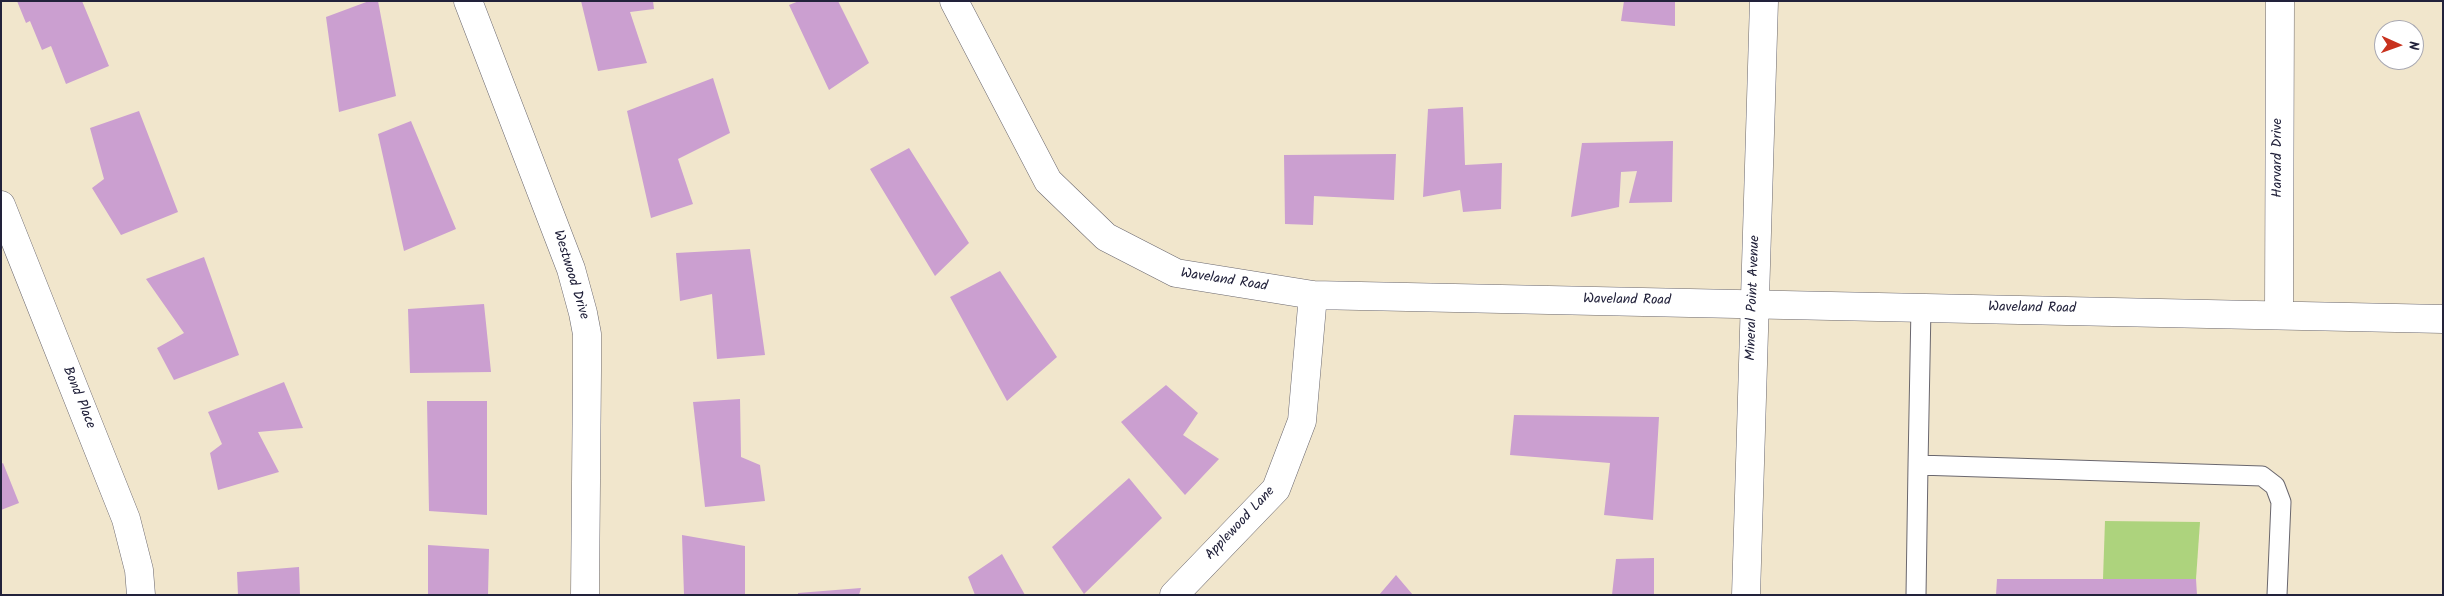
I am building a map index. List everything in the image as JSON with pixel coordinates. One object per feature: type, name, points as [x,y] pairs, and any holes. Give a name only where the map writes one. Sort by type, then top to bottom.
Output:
[{"type":"street","name":"Westwood Drive","points":[[468,1],[560,237],[583,313],[587,334],[585,595]]},
{"type":"street","name":"Waveland Road","points":[[954,1],[1048,182],[1106,236],[1176,274],[1313,295],[2279,314],[2443,319]]},
{"type":"street","name":"Mineral Point Avenue","points":[[1746,595],[1764,1]]},
{"type":"street","name":"Harvard Drive","points":[[2279,314],[2280,1]]},
{"type":"street","name":"Bond Place","points":[[1,205],[126,519],[139,570],[141,595]]},
{"type":"street","name":"Applewood Lane","points":[[1174,595],[1276,489],[1302,421],[1313,295]]},
{"type":"lane","points":[[1916,595],[1921,307]]},
{"type":"lane","points":[[1918,465],[2262,476],[2275,486],[2281,502],[2277,595]]},
{"type":"green space","points":[[2105,521],[2200,522],[2196,579],[2103,579]]},
{"type":"building","points":[[17,1],[82,1],[109,66],[66,84],[51,46],[42,50],[30,21],[26,23]]},
{"type":"building","points":[[369,1],[378,1],[396,96],[339,112],[326,17]]},
{"type":"building","points":[[581,1],[653,1],[654,9],[630,12],[647,63],[598,71]]},
{"type":"building","points":[[799,1],[838,1],[869,63],[829,90],[789,5]]},
{"type":"building","points":[[1624,1],[1675,1],[1675,26],[1621,21]]},
{"type":"building","points":[[713,78],[730,133],[678,159],[693,204],[651,218],[627,111]]},
{"type":"building","points":[[1463,107],[1465,165],[1502,163],[1501,209],[1463,212],[1460,190],[1423,197],[1428,109]]},
{"type":"building","points":[[139,111],[178,212],[121,235],[92,188],[104,179],[90,128]]},
{"type":"building","points":[[411,121],[456,229],[404,251],[378,134]]},
{"type":"building","points":[[1673,141],[1672,202],[1629,203],[1637,171],[1621,172],[1619,207],[1571,217],[1582,143]]},
{"type":"building","points":[[909,148],[969,243],[935,276],[870,169]]},
{"type":"building","points":[[1396,154],[1394,200],[1314,196],[1313,225],[1285,224],[1284,155]]},
{"type":"building","points":[[750,249],[765,355],[717,359],[712,294],[680,301],[676,253]]},
{"type":"building","points":[[204,257],[239,355],[174,380],[157,348],[184,333],[146,279]]},
{"type":"building","points":[[1000,271],[1057,357],[1007,401],[950,297]]},
{"type":"building","points":[[484,304],[491,372],[410,373],[408,309]]},
{"type":"building","points":[[284,382],[303,428],[258,432],[279,472],[218,490],[210,453],[222,444],[208,412]]},
{"type":"building","points":[[1166,385],[1198,413],[1183,435],[1219,459],[1185,495],[1121,422]]},
{"type":"building","points":[[740,399],[741,457],[760,465],[765,501],[705,507],[693,402]]},
{"type":"building","points":[[427,401],[487,401],[487,515],[429,511]]},
{"type":"building","points":[[1514,415],[1659,417],[1653,520],[1604,515],[1610,463],[1510,455]]},
{"type":"building","points":[[3,463],[19,503],[1,510],[1,464]]},
{"type":"building","points":[[1129,478],[1162,518],[1084,594],[1052,547]]},
{"type":"building","points":[[682,535],[745,546],[745,595],[684,595]]},
{"type":"building","points":[[428,545],[489,549],[488,595],[428,595]]},
{"type":"building","points":[[1002,554],[1025,595],[975,595],[968,577]]},
{"type":"building","points":[[1654,558],[1654,595],[1612,595],[1616,559]]},
{"type":"building","points":[[299,567],[300,595],[238,595],[237,572]]},
{"type":"building","points":[[1396,575],[1413,595],[1379,595]]},
{"type":"building","points":[[1997,579],[2196,579],[2197,595],[1996,595]]},
{"type":"building","points":[[861,588],[859,595],[798,595],[798,593]]}]
